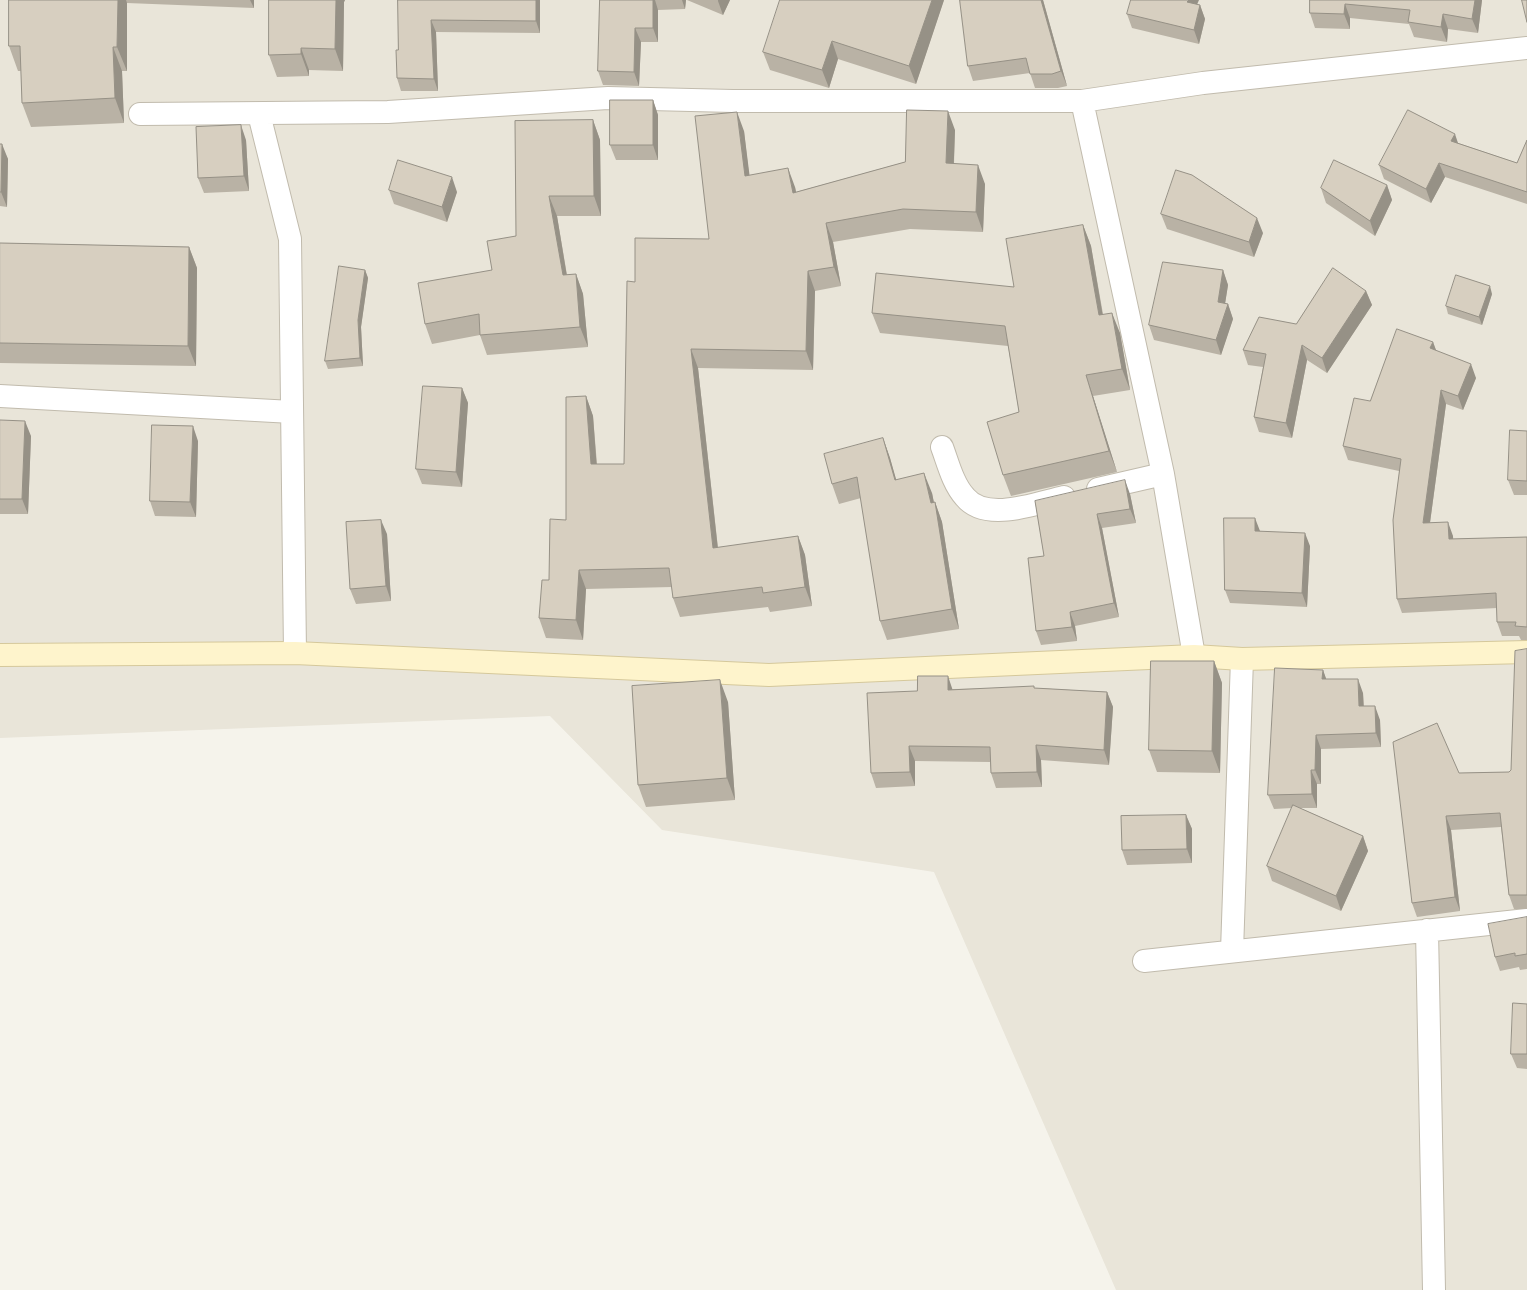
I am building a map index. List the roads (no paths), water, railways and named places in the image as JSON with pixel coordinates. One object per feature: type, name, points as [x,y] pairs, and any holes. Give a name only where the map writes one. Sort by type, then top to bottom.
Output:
[{"type":"street","points":[[140,114],[388,112],[608,98],[733,101],[1082,101],[1203,84],[1527,48]]},
{"type":"street","points":[[1082,101],[1163,474],[1194,656]]},
{"type":"street","points":[[259,114],[290,239],[295,653]]},
{"type":"street","points":[[0,396],[292,412]]},
{"type":"street","points":[[942,447],[954,479],[964,497],[973,506],[984,509],[1004,510],[1163,474]]},
{"type":"street","points":[[0,655],[295,653],[770,676],[1194,656],[1242,659],[1527,652]]},
{"type":"street","points":[[1232,951],[1242,659]]},
{"type":"street","points":[[1144,961],[1527,920]]},
{"type":"street","points":[[1427,930],[1434,1290]]}]
